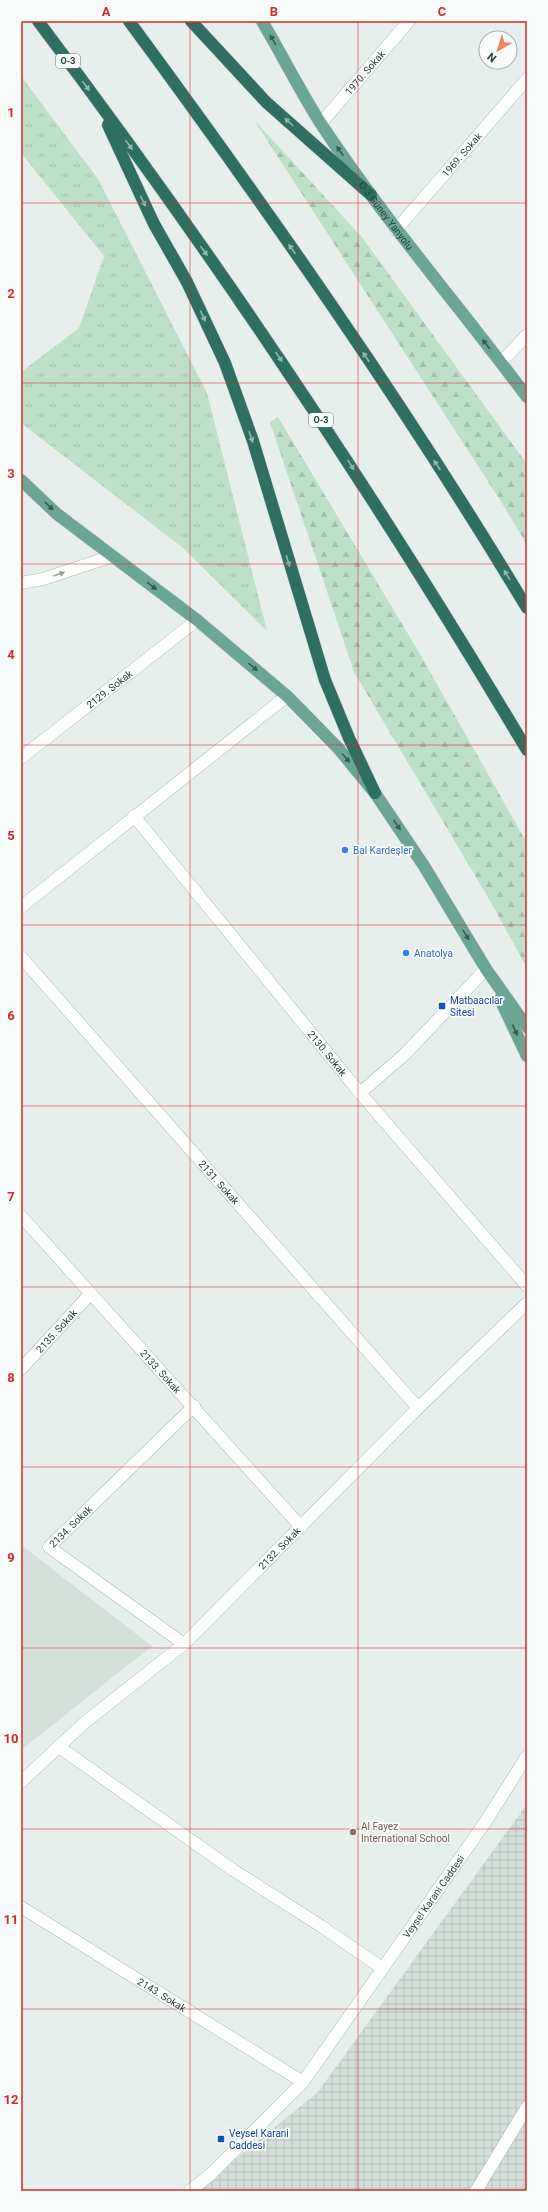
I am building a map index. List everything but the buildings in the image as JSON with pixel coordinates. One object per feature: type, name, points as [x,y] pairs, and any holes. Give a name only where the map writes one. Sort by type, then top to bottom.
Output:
[{"type":"highway","name":"O-3","points":[[38,21],[98,101],[270,346],[345,456],[456,632],[527,750]]},
{"type":"highway","points":[[129,21],[198,115],[397,403],[527,608]]},
{"type":"highway","points":[[191,21],[266,102],[371,195]]},
{"type":"highway","points":[[98,101],[154,224],[187,282],[225,363],[253,441],[325,680],[349,738],[375,793]]},
{"type":"main road","name":"O-3 Güney Yanyolu","points":[[262,21],[321,123],[371,195],[396,230],[501,362],[527,398]]},
{"type":"main road","points":[[21,480],[57,514],[197,620],[287,696],[338,748],[375,793],[424,866],[486,969],[527,1027]]},
{"type":"main road","points":[[486,969],[527,1056]]},
{"type":"street","name":"1970. Sokak","points":[[321,123],[409,21]]},
{"type":"street","name":"1969. Sokak","points":[[396,230],[527,79]]},
{"type":"street","points":[[501,362],[527,335]]},
{"type":"street","points":[[21,583],[43,579],[113,556]]},
{"type":"street","name":"2129. Sokak","points":[[21,758],[197,620]]},
{"type":"street","points":[[21,907],[287,696]]},
{"type":"street","name":"2130. Sokak","points":[[134,816],[360,1093],[527,1286]]},
{"type":"street","name":"2131. Sokak","points":[[21,957],[418,1408]]},
{"type":"street","points":[[360,1093],[404,1055],[486,969]]},
{"type":"street","name":"2133. Sokak","points":[[21,1216],[194,1406],[300,1527]]},
{"type":"street","name":"2135. Sokak","points":[[21,1369],[91,1293]]},
{"type":"street","name":"2132. Sokak","points":[[21,1782],[84,1723],[184,1644],[418,1408],[527,1303]]},
{"type":"street","name":"2134. Sokak","points":[[184,1644],[49,1547],[194,1406]]},
{"type":"street","points":[[59,1746],[233,1870],[382,1968]]},
{"type":"street","name":"Veysel Karani Caddesi","points":[[190,2191],[212,2174],[303,2082],[486,1822],[527,1756]]},
{"type":"street","name":"2143. Sokak","points":[[21,1907],[303,2082]]},
{"type":"street","points":[[476,2191],[527,2107]]},
{"type":"shaded area","points":[[21,1545],[152,1646],[21,1750]]},
{"type":"shaded area","points":[[527,1804],[527,2191],[196,2191],[317,2093]]},
{"type":"green space","points":[[21,76],[98,179],[207,393],[267,631],[183,548],[21,423],[21,372],[79,328],[104,256],[21,153]]},
{"type":"green space","points":[[254,120],[361,236],[527,464],[527,545],[502,503]]},
{"type":"green space","points":[[278,417],[420,654],[527,843],[527,968],[489,899],[354,672],[270,422]]},
{"type":"place","name":"Bal Kardeşler","points":[[345,850]]},
{"type":"place","name":"Anatolya","points":[[406,953]]},
{"type":"place","name":"Matbaacılar Sitesi","points":[[442,1006]]},
{"type":"place","name":"Al Fayez International School","points":[[353,1832]]},
{"type":"place","name":"Veysel Karani Caddesi","points":[[221,2139]]}]
